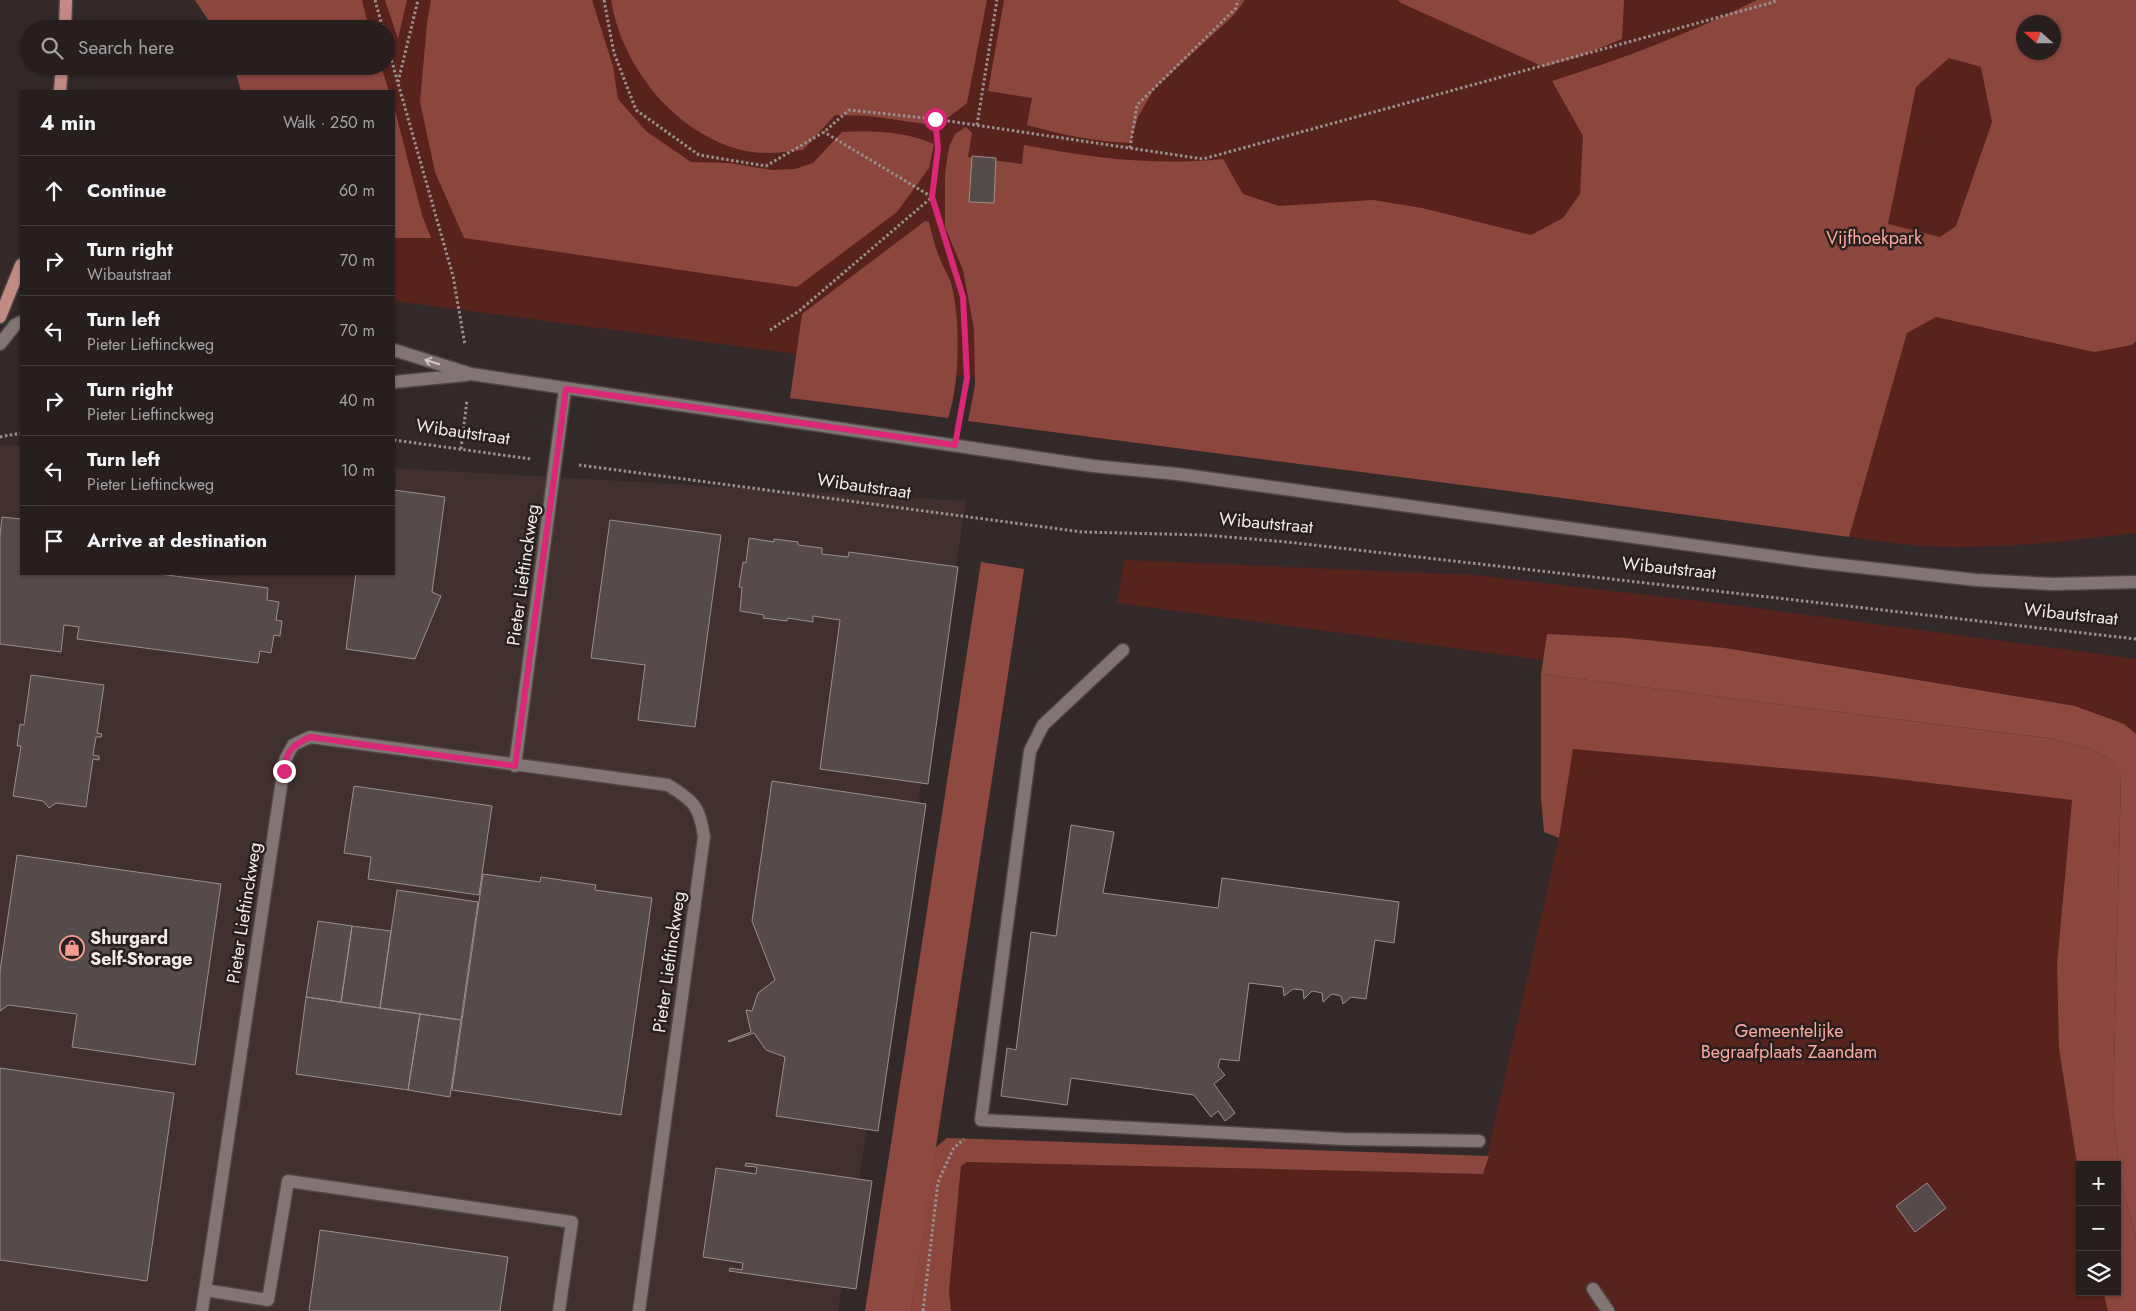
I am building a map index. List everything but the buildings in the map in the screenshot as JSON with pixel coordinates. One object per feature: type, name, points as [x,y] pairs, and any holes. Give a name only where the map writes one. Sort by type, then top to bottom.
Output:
[{"type":"main road","points":[[65,20],[66,0]]},
{"type":"main road","points":[[60,90],[61,75]]},
{"type":"main road","points":[[0,317],[20,267]]},
{"type":"street","points":[[0,344],[15,325],[20,322]]},
{"type":"street","name":"Wibautstraat","points":[[395,350],[471,374],[566,389],[1093,466],[1187,475],[1814,562],[1976,580],[2053,584],[2136,582]]},
{"type":"street","name":"Wibautstraat","points":[[395,382],[471,374]]},
{"type":"street","name":"Pieter Lieftinckweg","points":[[515,766],[566,389]]},
{"type":"street","points":[[1123,650],[1043,725],[1030,751],[981,1120],[1344,1139],[1479,1141]]},
{"type":"street","name":"Pieter Lieftinckweg","points":[[202,1311],[285,760],[293,745],[310,737],[515,766],[668,785],[688,797],[701,816],[704,837],[639,1311]]},
{"type":"street","points":[[205,1290],[268,1300],[288,1181],[572,1222],[559,1311]]},
{"type":"street","points":[[1592,1289],[1608,1311]]},
{"type":"path","points":[[375,0],[381,20]]},
{"type":"path","points":[[398,82],[418,0]]},
{"type":"path","points":[[604,0],[614,53],[636,110],[699,155],[766,166],[824,132],[849,110],[935,119],[1203,159],[1775,0]]},
{"type":"path","points":[[977,125],[997,0]]},
{"type":"path","points":[[1130,148],[1137,105],[1236,8],[1238,0]]},
{"type":"path","points":[[395,72],[453,276],[471,374],[461,449]]},
{"type":"path","points":[[935,119],[938,148],[932,197],[963,297],[967,378],[955,445]]},
{"type":"path","points":[[824,132],[932,197]]},
{"type":"path","points":[[770,330],[800,311],[932,197]]},
{"type":"path","points":[[0,437],[20,433]]},
{"type":"path","name":"Wibautstraat","points":[[395,440],[1082,532],[1204,535],[1288,542],[2136,639]]},
{"type":"path","points":[[923,1311],[938,1182],[953,1149],[981,1120]]},
{"type":"shaded area","points":[[0,445],[20,446],[20,575],[395,575],[395,468],[966,501],[838,1311],[0,1311]]},
{"type":"shaded area","points":[[981,562],[1024,569],[911,1311],[865,1311]]},
{"type":"shaded area","points":[[1547,634],[1626,638],[1725,648],[2075,706],[2124,724],[2136,734],[2136,1238],[2121,1182],[2121,1161],[2119,1161],[2113,1111],[2121,776],[2110,759],[2091,749],[2048,738],[1541,674]]},
{"type":"green space","points":[[195,0],[362,0],[367,20],[208,20]]},
{"type":"green space","name":"Vijfhoekpark","points":[[200,0],[2136,0],[2136,533],[2048,543],[1982,547],[1932,547],[1876,541],[1849,537],[1866,477],[1114,396],[395,301],[395,90],[262,90],[253,75],[395,75],[395,20],[214,20]]},
{"type":"green space","points":[[385,0],[407,0],[398,39],[395,30],[395,20],[392,20]]},
{"type":"green space","points":[[431,0],[592,0],[613,66],[618,99],[646,131],[691,162],[729,163],[772,170],[795,169],[813,163],[842,132],[866,132],[900,134],[934,144],[929,168],[897,212],[797,287],[464,238],[435,172],[420,102],[427,23]]},
{"type":"green space","points":[[611,0],[987,0],[967,103],[941,123],[932,125],[869,116],[835,115],[803,150],[767,153],[746,151],[721,143],[697,131],[676,115],[640,74],[627,50],[617,25]]},
{"type":"green space","points":[[1004,0],[1245,0],[1234,15],[1154,89],[1138,117],[1130,143],[1078,137],[1027,125],[1032,98],[988,91]]},
{"type":"green space","points":[[1398,0],[1624,0],[1622,39],[1581,56],[1544,67]]},
{"type":"green space","points":[[1757,0],[2136,0],[2136,341],[2132,345],[2094,352],[1936,317],[1907,333],[1849,537],[968,421],[975,385],[974,329],[963,270],[945,227],[945,173],[949,147],[955,134],[966,127],[972,133],[968,157],[1022,164],[1024,145],[1123,160],[1172,162],[1223,159],[1243,194],[1279,206],[1373,200],[1422,208],[1531,235],[1563,218],[1580,194],[1583,136],[1552,81],[1656,45]],"holes":[[[1949,58],[1981,67],[1992,122],[1956,226],[1940,237],[1888,224],[1916,87]]]},
{"type":"green space","points":[[237,75],[384,75],[389,90],[241,90]]},
{"type":"green space","points":[[395,110],[422,215],[431,238],[395,238]]},
{"type":"green space","points":[[925,221],[929,222],[938,254],[950,280],[956,311],[957,369],[948,418],[790,398],[802,314]]},
{"type":"green space","points":[[1124,560],[1474,575],[1741,606],[2136,659],[2136,734],[2123,724],[2075,706],[1725,648],[1547,634],[1543,660],[1117,603]]},
{"type":"green space","points":[[1541,674],[2048,738],[2091,749],[2110,759],[2121,775],[2113,1111],[2119,1161],[2076,1161],[2059,1048],[2057,964],[2072,800],[1880,777],[1573,749],[1559,838],[1544,832],[1541,798]]},
{"type":"green space","name":"Gemeentelijke Begraafplaats Zaandam","points":[[1572,749],[1880,777],[2072,800],[2057,964],[2059,1048],[2076,1161],[2076,1296],[2104,1296],[2108,1311],[951,1311],[949,1291],[961,1166],[967,1162],[1483,1174],[1559,838]]},
{"type":"green space","points":[[947,1138],[1489,1156],[1483,1174],[967,1162],[961,1166],[949,1291],[951,1311],[911,1311],[935,1148]]},
{"type":"green space","points":[[2121,1182],[2136,1238],[2136,1311],[2108,1311],[2104,1296],[2121,1296]]},
{"type":"place","name":"Shurgard Self-Storage","points":[[72,948]]},
{"type":"route","points":[[284,771],[285,760],[293,745],[310,737],[515,766],[566,389],[955,445],[967,378],[963,297],[932,197],[938,148],[935,119]]}]
